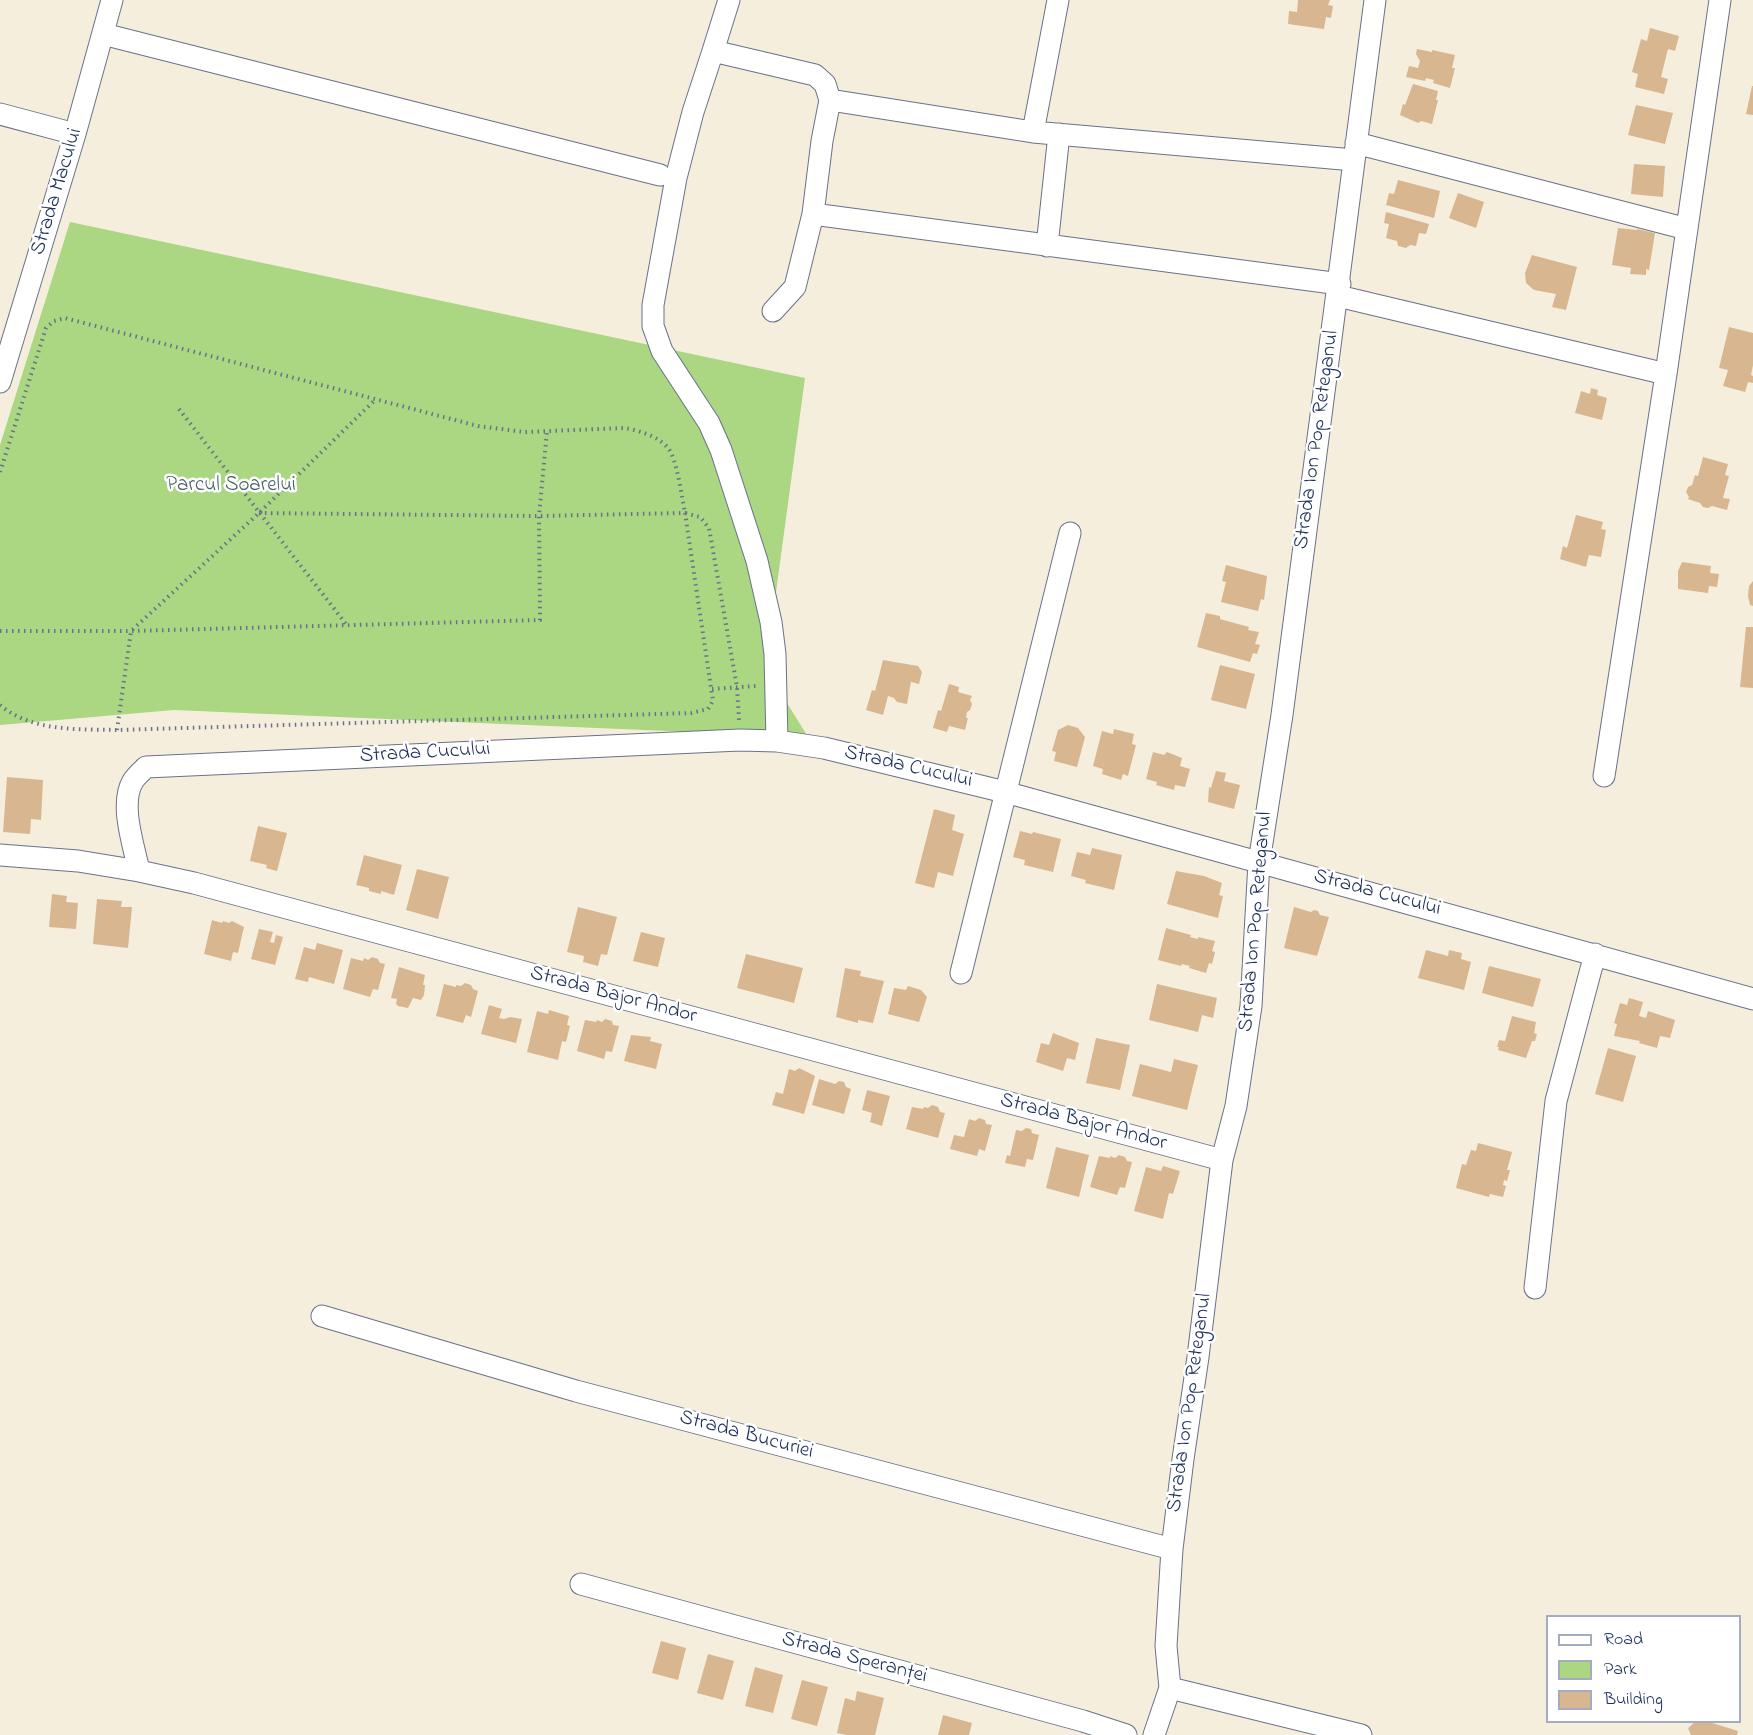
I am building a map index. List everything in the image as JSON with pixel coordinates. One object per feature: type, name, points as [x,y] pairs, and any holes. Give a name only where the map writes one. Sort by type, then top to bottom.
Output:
[{"type":"street","name":"Strada Macului","points":[[0,382],[75,134],[112,0]]},
{"type":"street","points":[[729,0],[693,112],[676,178],[652,305],[654,326],[662,351],[709,423],[721,450],[757,561],[771,622],[775,654],[777,741]]},
{"type":"street","points":[[1033,132],[1058,0]]},
{"type":"street","name":"Strada Ion Pop Reteganul","points":[[1154,1735],[1170,1688],[1166,1646],[1172,1549],[1222,1160],[1236,1106],[1251,1006],[1259,862],[1282,715],[1375,0]]},
{"type":"street","points":[[1604,776],[1666,374],[1720,0]]},
{"type":"street","points":[[103,34],[660,175]]},
{"type":"street","points":[[713,51],[815,75],[825,84],[830,100],[822,141],[813,214],[795,287],[773,311]]},
{"type":"street","points":[[830,100],[1033,132],[1355,152],[1687,229]]},
{"type":"street","points":[[0,114],[75,134]]},
{"type":"street","points":[[1047,246],[1059,134]]},
{"type":"street","points":[[813,214],[1339,290],[1666,374]]},
{"type":"street","points":[[961,973],[1070,533]]},
{"type":"street","name":"Strada Cucului","points":[[139,871],[128,817],[127,795],[133,780],[146,767],[740,740],[777,741],[824,748],[1005,792],[1753,999]]},
{"type":"street","name":"Strada Bajor Andor","points":[[0,855],[78,861],[194,883],[1222,1160]]},
{"type":"street","points":[[1535,1288],[1556,1101],[1595,954]]},
{"type":"street","name":"Strada Bucuriei","points":[[322,1316],[576,1391],[1172,1549]]},
{"type":"street","name":"Strada Speranței","points":[[582,1584],[1083,1721],[1126,1735]]},
{"type":"street","points":[[1170,1688],[1361,1735]]},
{"type":"path","points":[[0,472],[46,328],[54,321],[65,318],[478,426],[524,432],[626,428],[642,432],[657,439],[669,449],[677,473],[712,689],[712,701],[708,709],[692,713],[117,730],[69,729],[34,723],[0,705]]},
{"type":"path","points":[[117,730],[131,631],[259,513],[376,399]]},
{"type":"path","points":[[179,410],[347,625]]},
{"type":"path","points":[[0,631],[131,631],[540,620],[539,516],[547,431]]},
{"type":"path","points":[[259,513],[539,516],[685,513],[700,517],[709,528],[737,687],[740,740]]},
{"type":"path","points":[[712,689],[775,686]]},
{"type":"green space","name":"Parcul Soarelui","points":[[70,222],[805,378],[771,629],[779,690],[808,737],[174,710],[0,725],[0,445]]},
{"type":"building","points":[[1298,0],[1330,0],[1328,5],[1333,6],[1331,18],[1326,17],[1324,29],[1288,24],[1289,11],[1297,12]]},
{"type":"building","points":[[1650,28],[1679,36],[1675,51],[1668,49],[1661,77],[1668,79],[1664,94],[1635,87],[1638,74],[1632,72],[1641,39],[1647,41]]},
{"type":"building","points":[[1417,49],[1455,55],[1452,68],[1455,68],[1450,88],[1433,83],[1434,80],[1426,78],[1425,81],[1406,77],[1409,66],[1418,68],[1420,61],[1416,54]]},
{"type":"building","points":[[1413,84],[1438,91],[1432,124],[1421,121],[1418,123],[1400,115]]},
{"type":"building","points":[[1753,86],[1753,115],[1746,114]]},
{"type":"building","points":[[1636,105],[1673,113],[1665,144],[1628,135]]},
{"type":"building","points":[[1634,164],[1665,166],[1663,197],[1631,194]]},
{"type":"building","points":[[1398,180],[1440,191],[1434,218],[1386,205],[1389,193],[1394,194]]},
{"type":"building","points":[[1458,193],[1484,202],[1476,228],[1449,218]]},
{"type":"building","points":[[1386,212],[1429,224],[1426,234],[1419,233],[1416,246],[1410,245],[1406,248],[1398,246],[1397,241],[1386,238],[1389,224],[1384,223]]},
{"type":"building","points":[[1618,228],[1655,233],[1649,270],[1646,269],[1646,275],[1630,274],[1631,268],[1612,265]]},
{"type":"building","points":[[1532,255],[1577,267],[1566,310],[1552,307],[1556,294],[1534,290],[1526,283],[1525,273]]},
{"type":"building","points":[[1729,327],[1753,333],[1751,375],[1753,383],[1748,382],[1745,392],[1723,386],[1728,370],[1719,368]]},
{"type":"building","points":[[1591,388],[1598,390],[1597,395],[1607,398],[1602,420],[1575,413],[1581,391],[1590,394]]},
{"type":"building","points":[[1703,457],[1728,464],[1725,475],[1729,476],[1723,498],[1730,499],[1727,510],[1712,506],[1703,507],[1700,503],[1688,499],[1686,492],[1692,485],[1695,475],[1698,476]]},
{"type":"building","points":[[1576,515],[1603,522],[1601,529],[1606,530],[1601,557],[1589,555],[1586,567],[1560,559],[1563,546],[1567,548]]},
{"type":"building","points":[[1682,562],[1711,566],[1710,573],[1719,574],[1717,587],[1709,586],[1708,593],[1678,589],[1678,571]]},
{"type":"building","points":[[1226,565],[1267,576],[1264,600],[1261,599],[1258,611],[1221,602],[1226,582],[1222,581]]},
{"type":"building","points":[[1753,581],[1753,606],[1750,605],[1748,596],[1749,586]]},
{"type":"building","points":[[1206,613],[1220,616],[1220,619],[1259,632],[1255,644],[1260,645],[1257,654],[1253,653],[1250,662],[1197,647]]},
{"type":"building","points":[[1746,627],[1753,627],[1753,688],[1740,687]]},
{"type":"building","points":[[883,660],[918,666],[922,672],[919,684],[911,682],[907,704],[897,702],[888,696],[883,715],[866,710],[872,690],[875,691]]},
{"type":"building","points":[[1220,665],[1255,674],[1246,709],[1211,700]]},
{"type":"building","points":[[949,684],[959,687],[958,692],[972,696],[965,730],[949,726],[947,732],[933,728]]},
{"type":"building","points":[[1068,725],[1078,728],[1085,737],[1077,767],[1054,761],[1056,752],[1052,751],[1058,730]]},
{"type":"building","points":[[1114,729],[1134,734],[1132,744],[1136,745],[1128,776],[1123,774],[1121,780],[1102,774],[1103,769],[1093,766],[1102,731],[1113,734]]},
{"type":"building","points":[[1153,752],[1164,755],[1167,752],[1182,758],[1180,766],[1190,769],[1185,787],[1175,785],[1174,790],[1156,785],[1157,782],[1146,779]]},
{"type":"building","points":[[1216,771],[1226,773],[1224,781],[1240,785],[1234,809],[1208,802],[1209,787],[1211,788]]},
{"type":"building","points":[[7,777],[43,780],[41,820],[31,819],[30,834],[3,832]]},
{"type":"building","points":[[934,809],[955,815],[952,830],[964,834],[953,876],[938,872],[934,888],[915,883]]},
{"type":"building","points":[[258,826],[287,833],[277,871],[266,868],[267,865],[250,861]]},
{"type":"building","points":[[1020,831],[1061,839],[1053,872],[1024,865],[1025,860],[1013,857]]},
{"type":"building","points":[[1092,848],[1122,855],[1114,890],[1085,883],[1086,880],[1071,876],[1077,852],[1090,855]]},
{"type":"building","points":[[364,855],[402,865],[394,895],[381,891],[381,894],[369,891],[369,888],[356,885]]},
{"type":"building","points":[[417,869],[449,877],[438,919],[406,910]]},
{"type":"building","points":[[1176,871],[1204,876],[1222,883],[1219,895],[1223,896],[1218,918],[1167,904]]},
{"type":"building","points":[[52,894],[67,896],[66,902],[78,903],[76,929],[49,927]]},
{"type":"building","points":[[97,899],[122,901],[121,907],[132,907],[128,948],[93,944]]},
{"type":"building","points":[[578,907],[617,917],[607,955],[601,954],[598,966],[583,962],[584,956],[567,952]]},
{"type":"building","points":[[1294,907],[1311,912],[1318,911],[1320,915],[1329,917],[1317,956],[1284,948]]},
{"type":"building","points":[[212,920],[222,923],[232,921],[244,927],[238,953],[233,952],[231,961],[204,954]]},
{"type":"building","points":[[1166,928],[1191,935],[1190,937],[1215,941],[1212,964],[1209,963],[1206,973],[1189,968],[1190,966],[1158,960]]},
{"type":"building","points":[[259,929],[273,932],[270,942],[274,943],[276,935],[283,937],[275,965],[251,959]]},
{"type":"building","points":[[641,932],[665,938],[658,967],[633,961]]},
{"type":"building","points":[[317,943],[343,950],[334,984],[309,977],[308,982],[295,979],[304,947],[315,950]]},
{"type":"building","points":[[1426,950],[1448,956],[1449,950],[1462,953],[1461,959],[1471,962],[1464,990],[1418,978]]},
{"type":"building","points":[[746,954],[803,968],[794,1003],[737,988]]},
{"type":"building","points":[[372,957],[385,964],[378,990],[373,989],[370,997],[343,989],[351,958],[363,961],[364,958],[368,960]]},
{"type":"building","points":[[1489,966],[1541,979],[1533,1007],[1482,993]]},
{"type":"building","points":[[399,967],[425,975],[424,995],[421,1000],[413,998],[408,1008],[398,1006],[397,999],[391,998]]},
{"type":"building","points":[[845,968],[861,971],[860,976],[884,981],[873,1023],[858,1020],[858,1023],[836,1017]]},
{"type":"building","points":[[465,983],[478,991],[471,1017],[466,1015],[463,1023],[436,1016],[444,984],[456,987],[456,985],[461,986]]},
{"type":"building","points":[[1157,984],[1217,998],[1213,1018],[1202,1015],[1198,1032],[1149,1020]]},
{"type":"building","points":[[908,986],[921,990],[927,997],[919,1022],[888,1014],[894,988],[906,990]]},
{"type":"building","points":[[1629,998],[1643,1002],[1639,1016],[1646,1018],[1648,1011],[1675,1020],[1670,1038],[1660,1036],[1657,1048],[1639,1043],[1640,1041],[1614,1036],[1617,1024],[1614,1023],[1620,1003],[1627,1005]]},
{"type":"building","points":[[489,1005],[502,1009],[499,1018],[522,1019],[516,1043],[481,1034]]},
{"type":"building","points":[[549,1010],[569,1016],[567,1025],[570,1026],[566,1042],[562,1041],[558,1060],[527,1052],[537,1011],[548,1014]]},
{"type":"building","points":[[1512,1016],[1536,1022],[1534,1033],[1537,1034],[1526,1058],[1498,1050],[1499,1047],[1497,1047],[1499,1040],[1505,1041]]},
{"type":"building","points":[[605,1019],[619,1026],[612,1052],[606,1051],[604,1059],[577,1051],[585,1020],[602,1022]]},
{"type":"building","points":[[1053,1033],[1079,1043],[1075,1060],[1067,1058],[1063,1071],[1036,1062],[1041,1043],[1049,1045]]},
{"type":"building","points":[[631,1035],[651,1037],[650,1041],[662,1044],[656,1069],[624,1061]]},
{"type":"building","points":[[1096,1038],[1130,1045],[1120,1090],[1086,1083]]},
{"type":"building","points":[[1608,1048],[1636,1056],[1623,1102],[1595,1094]]},
{"type":"building","points":[[1174,1059],[1198,1065],[1187,1110],[1132,1096],[1140,1064],[1171,1072]]},
{"type":"building","points":[[799,1068],[815,1076],[804,1114],[772,1105],[776,1092],[783,1094],[789,1069],[795,1071]]},
{"type":"building","points":[[819,1079],[835,1084],[839,1081],[844,1082],[846,1087],[851,1089],[844,1114],[812,1105]]},
{"type":"building","points":[[867,1090],[890,1096],[882,1126],[870,1122],[872,1113],[862,1110]]},
{"type":"building","points":[[932,1105],[945,1113],[938,1138],[906,1129],[912,1107],[923,1109]]},
{"type":"building","points":[[979,1118],[985,1120],[986,1124],[992,1125],[985,1151],[979,1149],[977,1156],[950,1149],[954,1135],[964,1137],[969,1119],[975,1121]]},
{"type":"building","points":[[1026,1128],[1039,1135],[1033,1160],[1027,1159],[1025,1167],[1005,1163],[1007,1155],[1010,1156],[1016,1130],[1022,1131]]},
{"type":"building","points":[[1478,1143],[1512,1152],[1507,1170],[1510,1170],[1507,1181],[1504,1180],[1503,1185],[1506,1186],[1503,1197],[1490,1194],[1489,1197],[1456,1188],[1462,1164],[1466,1165],[1471,1150],[1476,1151]]},
{"type":"building","points":[[1056,1147],[1089,1155],[1079,1197],[1046,1188]]},
{"type":"building","points":[[1119,1155],[1132,1162],[1125,1188],[1120,1187],[1117,1195],[1090,1187],[1099,1156],[1115,1158]]},
{"type":"building","points":[[1163,1166],[1180,1171],[1173,1194],[1169,1193],[1163,1219],[1134,1211],[1146,1167],[1161,1171]]},
{"type":"building","points":[[661,1641],[686,1648],[678,1680],[652,1673]]},
{"type":"building","points":[[708,1654],[734,1661],[723,1700],[697,1693]]},
{"type":"building","points":[[755,1667],[783,1675],[773,1713],[745,1706]]},
{"type":"building","points":[[802,1680],[828,1687],[817,1726],[791,1719]]},
{"type":"building","points":[[857,1691],[884,1698],[875,1735],[837,1733],[845,1698],[855,1701]]},
{"type":"building","points":[[943,1715],[972,1723],[969,1735],[938,1735]]},
{"type":"building","points":[[1694,1723],[1712,1723],[1738,1731],[1737,1735],[1691,1735],[1688,1728]]}]
